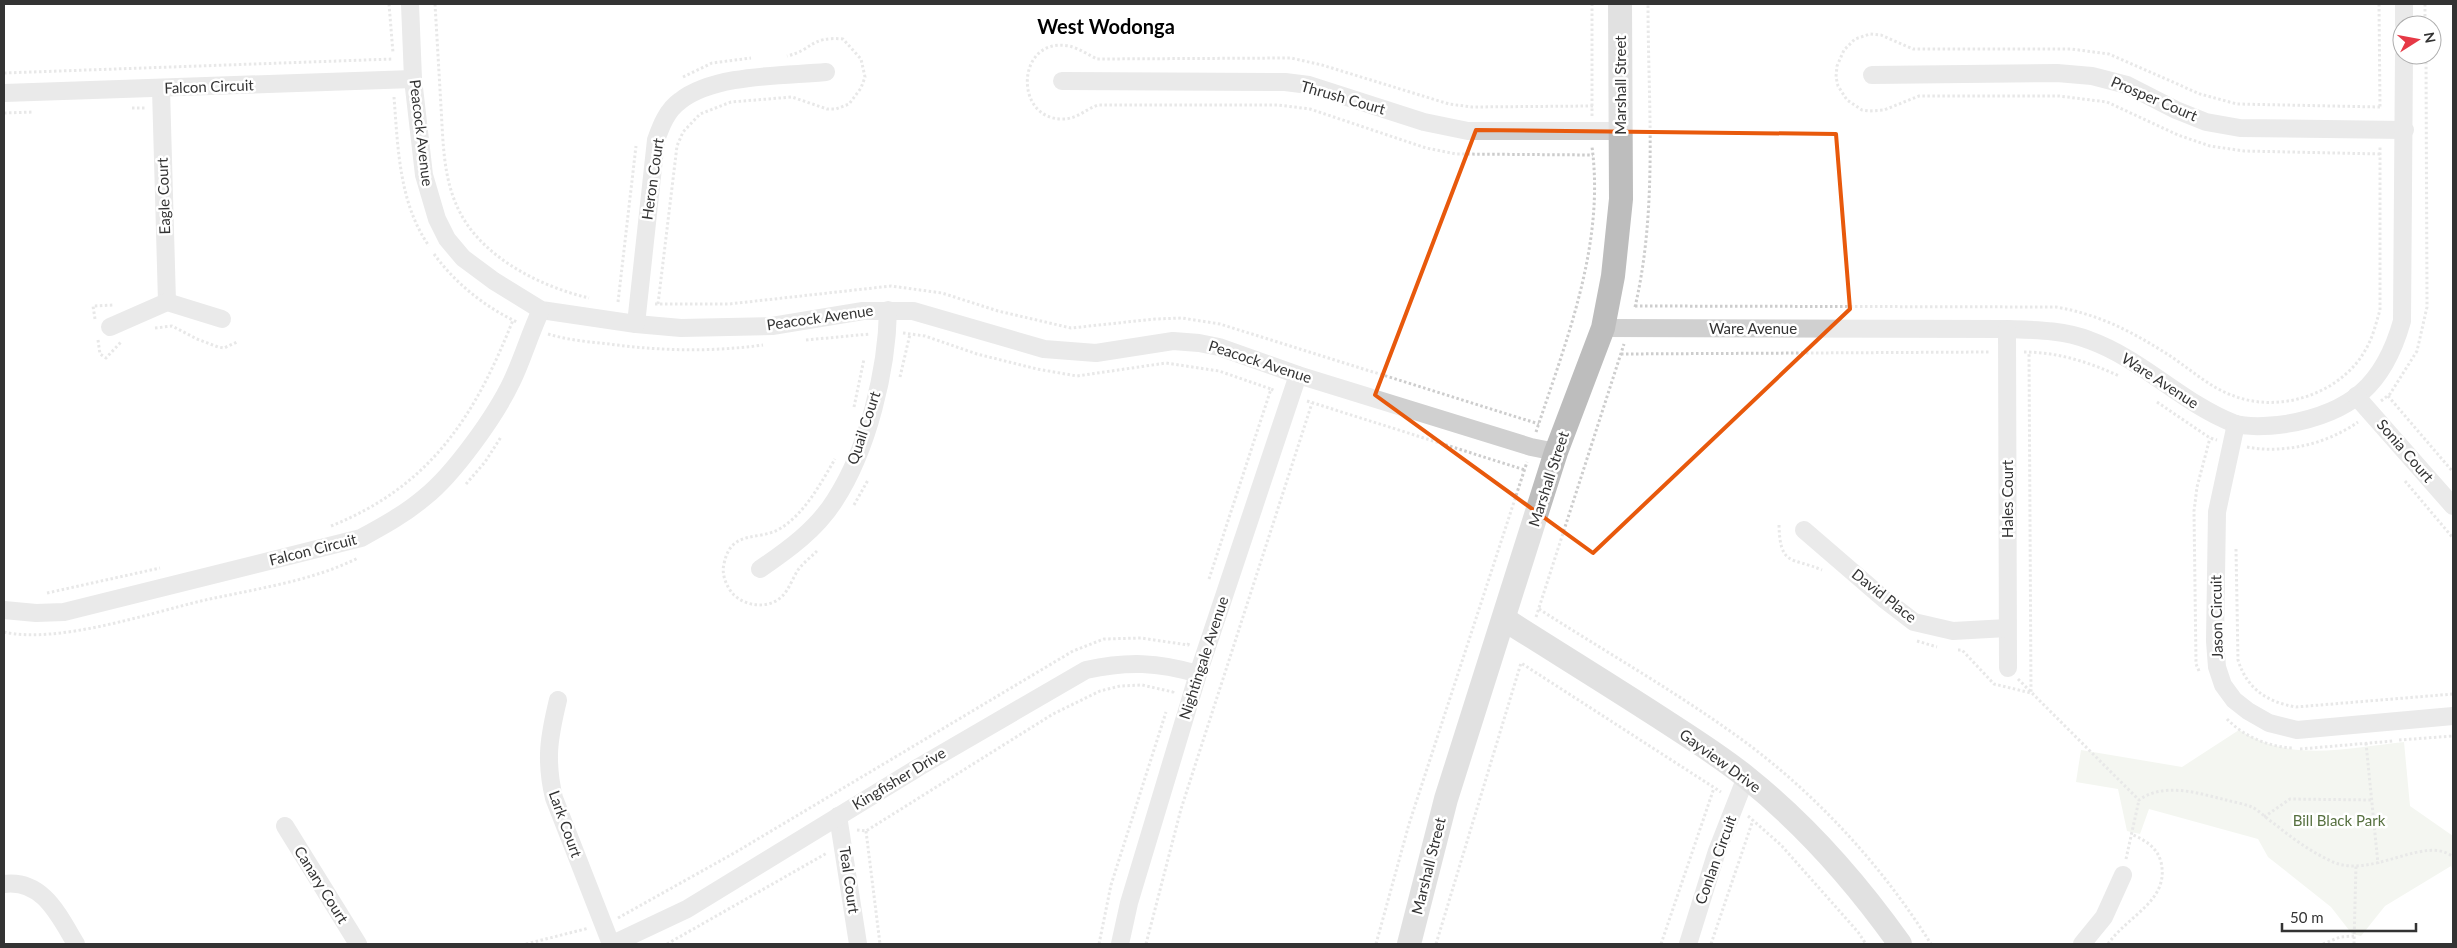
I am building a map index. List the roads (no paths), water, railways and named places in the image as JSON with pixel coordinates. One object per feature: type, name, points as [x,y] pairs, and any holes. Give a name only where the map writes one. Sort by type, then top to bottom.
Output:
[{"type":"street","name":"Peacock Avenue","points":[[410,4],[414,78],[424,175],[430,198],[447,239],[463,258],[494,281],[541,310],[636,324],[681,328],[772,326],[863,311],[888,310],[920,312],[1044,348],[1096,353],[1173,341],[1199,343],[1219,347],[1298,375],[1532,447],[1556,452]]},
{"type":"street","name":"Marshall Street","points":[[1409,944],[1446,798],[1556,452],[1603,328],[1613,276],[1618,226],[1621,131],[1620,4]]},
{"type":"street","name":"Ware Avenue","points":[[1603,328],[2008,329],[2063,332],[2090,340],[2114,351],[2205,410],[2236,424],[2274,426],[2314,419],[2334,411],[2372,382],[2386,363],[2396,343],[2402,321],[2404,65]]},
{"type":"street","name":"Heron Court","points":[[636,324],[656,140],[664,119],[680,101],[703,89],[728,82],[826,72]]},
{"type":"street","name":"Prosper Court","points":[[1872,75],[2057,73],[2092,76],[2127,85],[2176,110],[2206,122],[2240,128],[2405,130]]},
{"type":"street","name":"Falcon Circuit","points":[[4,93],[161,89],[414,78]]},
{"type":"street","name":"Thrush Court","points":[[1062,81],[1285,82],[1327,91],[1445,128],[1468,131],[1621,131]]},
{"type":"street","name":"Eagle Court","points":[[161,89],[167,302]]},
{"type":"street","points":[[101,329],[167,302],[222,319]]},
{"type":"street","name":"Falcon Circuit","points":[[4,610],[36,613],[64,612],[361,538],[394,520],[426,496],[456,465],[480,433],[512,382],[541,310]]},
{"type":"street","name":"Quail Court","points":[[760,569],[787,551],[810,529],[835,500],[858,455],[876,394],[888,334],[888,310]]},
{"type":"street","name":"Hales Court","points":[[2008,329],[2008,668]]},
{"type":"street","name":"Nightingale Avenue","points":[[1120,944],[1129,903],[1190,672],[1298,375]]},
{"type":"street","name":"Sonia Court","points":[[2356,396],[2453,506]]},
{"type":"street","name":"Jason Circuit","points":[[2236,424],[2230,443],[2217,512],[2215,641],[2217,667],[2223,685],[2234,700],[2248,711],[2283,727],[2297,730],[2453,716]]},
{"type":"street","name":"David Place","points":[[1804,530],[1884,599],[1914,622],[1953,631],[2008,628]]},
{"type":"street","name":"Gayview Drive","points":[[1504,619],[1699,742],[1746,777],[1800,826],[1841,867],[1900,944]]},
{"type":"street","name":"Kingfisher Drive","points":[[612,944],[687,909],[838,816],[1086,670],[1115,664],[1144,662],[1190,672]]},
{"type":"street","name":"Lark Court","points":[[558,700],[548,737],[548,774],[554,798],[612,944]]},
{"type":"street","name":"Conlan Circuit","points":[[1688,944],[1717,851],[1746,777]]},
{"type":"street","name":"Teal Court","points":[[838,816],[858,944]]},
{"type":"street","name":"Canary Court","points":[[285,826],[358,944]]},
{"type":"street","points":[[2082,944],[2104,917],[2123,875]]},
{"type":"street","points":[[4,884],[22,885],[44,895],[76,944]]},
{"type":"district","name":"West Wodonga","points":[[1106,27]]},
{"type":"park label","name":"Bill Black Park","points":[[2339,821]]}]
